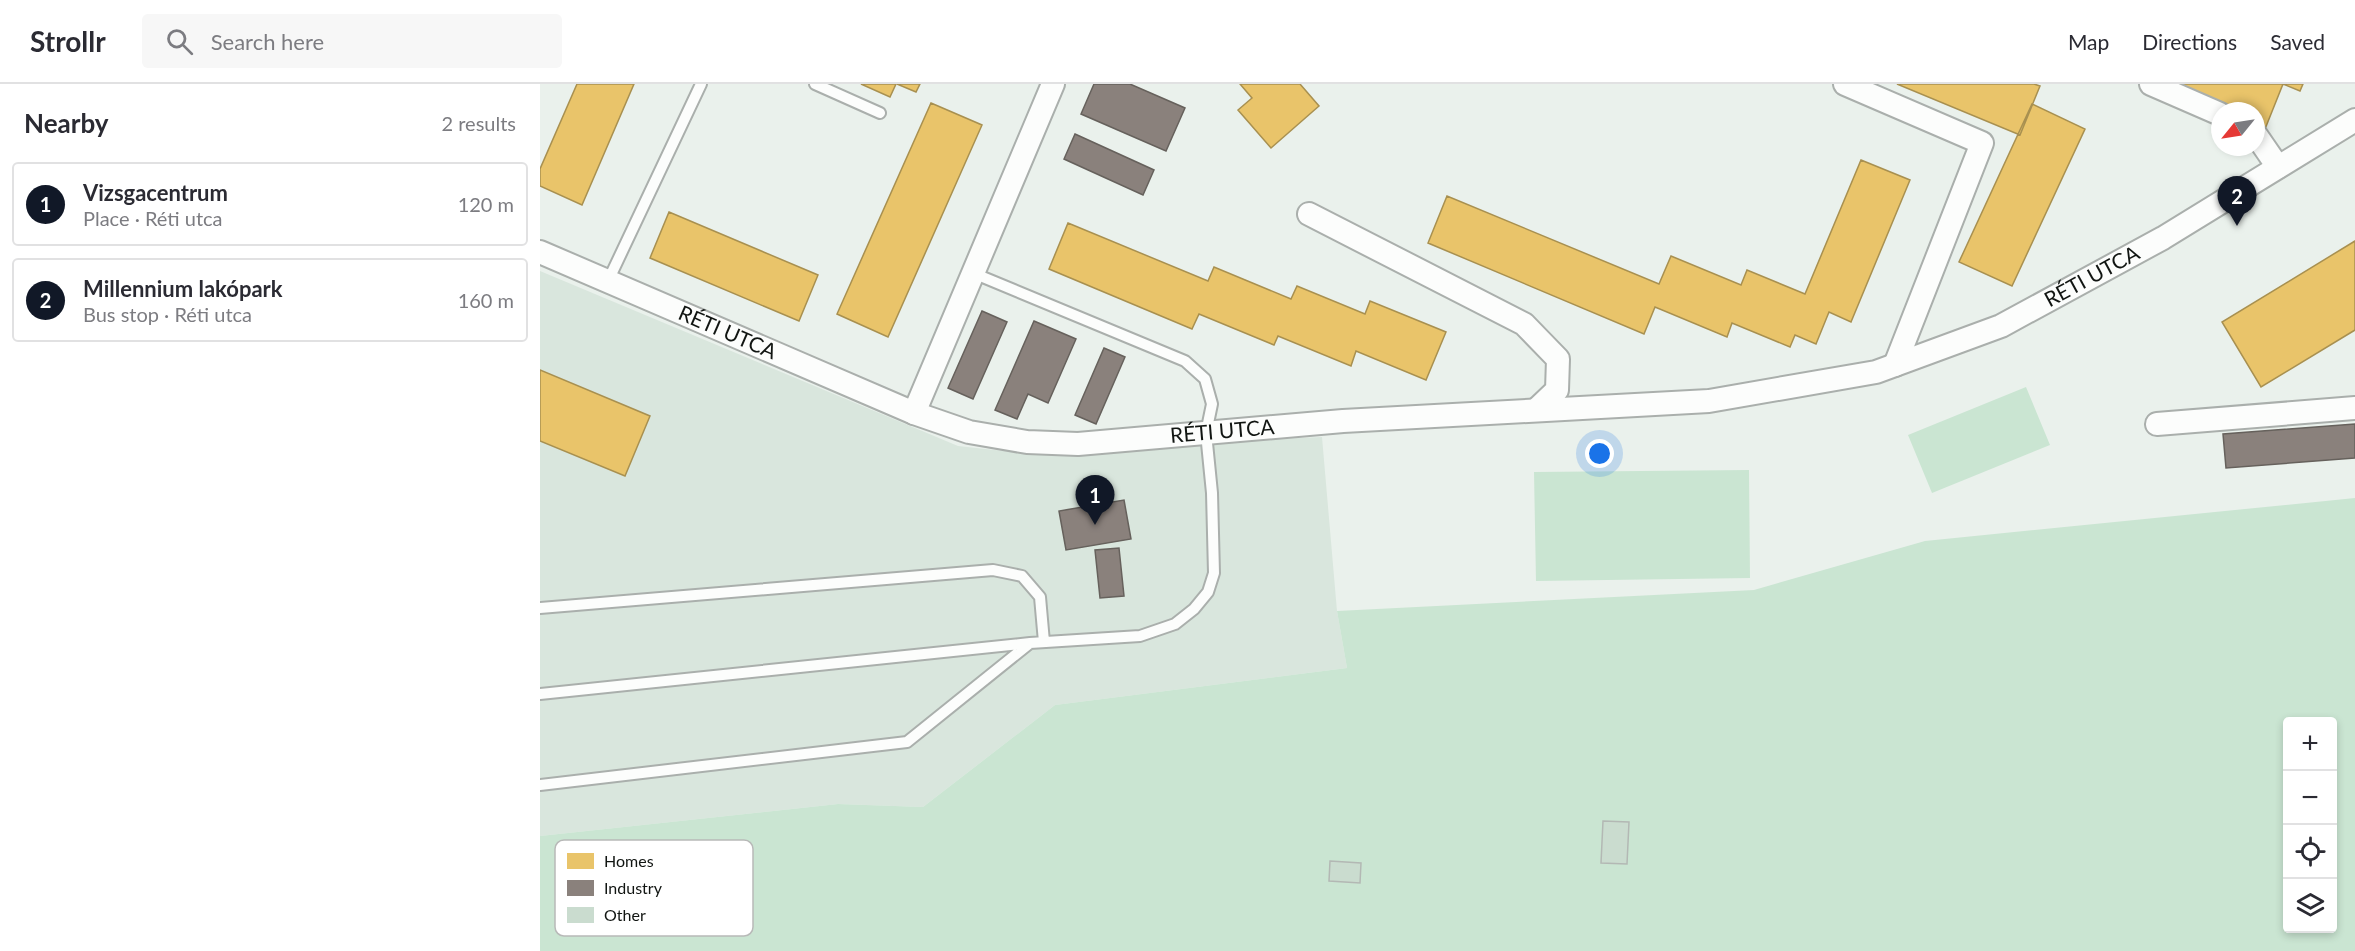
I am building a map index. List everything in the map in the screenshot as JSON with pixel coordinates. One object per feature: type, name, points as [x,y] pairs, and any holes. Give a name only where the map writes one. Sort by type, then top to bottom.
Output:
[{"type":"street","points":[[914,413],[1053,84]]},
{"type":"street","points":[[1845,84],[1982,143],[1895,365]]},
{"type":"street","points":[[2151,84],[2211,110]]},
{"type":"street","name":"RÉTI UTCA","points":[[540,252],[914,413],[969,432],[1027,442],[1078,444],[1343,421],[1709,401],[1876,372],[2001,326],[2163,238],[2355,120]]},
{"type":"street","points":[[2265,148],[2278,167]]},
{"type":"street","points":[[1310,214],[1524,324],[1558,359],[1557,390],[1536,410]]},
{"type":"street","points":[[2157,424],[2355,408]]},
{"type":"lane","points":[[608,281],[701,84]]},
{"type":"lane","points":[[815,84],[880,113]]},
{"type":"lane","points":[[540,694],[1030,643],[1140,636],[1175,624],[1194,609],[1208,592],[1214,573],[1212,493],[1206,432],[1212,404],[1205,379],[1185,361],[973,273]]},
{"type":"lane","points":[[540,608],[993,570],[1022,576],[1040,597],[1044,642]]},
{"type":"lane","points":[[540,785],[908,742],[1030,643]]},
{"type":"shaded area","points":[[540,271],[958,446],[1040,455],[1185,443],[1322,437],[1337,611],[1347,668],[1055,705],[923,807],[838,804],[540,836]]},
{"type":"green space","points":[[2026,387],[2050,445],[1932,493],[1908,435]]},
{"type":"green space","points":[[1749,470],[1750,578],[1536,581],[1534,472]]},
{"type":"green space","points":[[2355,498],[2355,951],[540,951],[540,836],[838,804],[923,807],[1055,705],[1347,668],[1337,611],[1754,590],[1925,541]]},
{"type":"building: Homes","points":[[577,84],[634,84],[582,205],[540,186],[540,169]]},
{"type":"building: Homes","points":[[861,84],[896,84],[890,97]]},
{"type":"building: Homes","points":[[897,84],[920,84],[916,92]]},
{"type":"building: Homes","points":[[1240,84],[1300,84],[1319,106],[1271,148],[1238,110],[1252,98]]},
{"type":"building: Homes","points":[[1897,84],[2034,84],[2040,86],[2020,135]]},
{"type":"building: Homes","points":[[2156,84],[2283,84],[2265,129],[2265,102],[2211,102],[2211,106]]},
{"type":"building: Homes","points":[[2283,84],[2303,84],[2300,91]]},
{"type":"building: Homes","points":[[931,103],[982,125],[888,337],[837,314]]},
{"type":"building: Homes","points":[[2032,104],[2085,129],[2012,286],[1959,262]]},
{"type":"building: Homes","points":[[1861,160],[1910,180],[1851,322],[1829,312],[1816,344],[1795,335],[1790,347],[1732,323],[1727,337],[1655,307],[1644,334],[1428,243],[1447,196],[1659,284],[1671,256],[1741,285],[1747,270],[1805,294]]},
{"type":"building: Homes","points":[[669,212],[818,275],[799,321],[650,258]]},
{"type":"building: Homes","points":[[1068,223],[1208,281],[1214,267],[1291,299],[1297,286],[1365,314],[1370,301],[1446,332],[1426,380],[1356,351],[1351,366],[1278,336],[1274,345],[1199,314],[1192,329],[1049,269]]},
{"type":"building: Homes","points":[[2355,241],[2355,330],[2261,387],[2222,322]]},
{"type":"building: Homes","points":[[540,370],[650,416],[625,476],[540,441]]},
{"type":"building: Industry","points":[[1094,84],[1130,84],[1185,108],[1166,151],[1081,114]]},
{"type":"building: Industry","points":[[1075,134],[1154,170],[1143,195],[1064,159]]},
{"type":"building: Industry","points":[[982,311],[1007,322],[973,399],[948,388]]},
{"type":"building: Industry","points":[[1034,321],[1076,339],[1048,403],[1028,394],[1017,419],[995,410]]},
{"type":"building: Industry","points":[[1104,348],[1125,357],[1096,424],[1075,415]]},
{"type":"building: Industry","points":[[2355,424],[2355,458],[2226,468],[2223,434]]},
{"type":"building: Industry","points":[[1124,500],[1131,539],[1066,550],[1059,511]]},
{"type":"building: Industry","points":[[1119,548],[1124,596],[1100,598],[1095,550]]},
{"type":"building: Other","points":[[1603,821],[1629,822],[1627,864],[1601,863]]},
{"type":"building: Other","points":[[1330,861],[1361,863],[1360,883],[1329,881]]},
{"type":"place","name":"Millennium lakópark","points":[[2237,226]]},
{"type":"place","name":"Vizsgacentrum","points":[[1095,525]]}]
